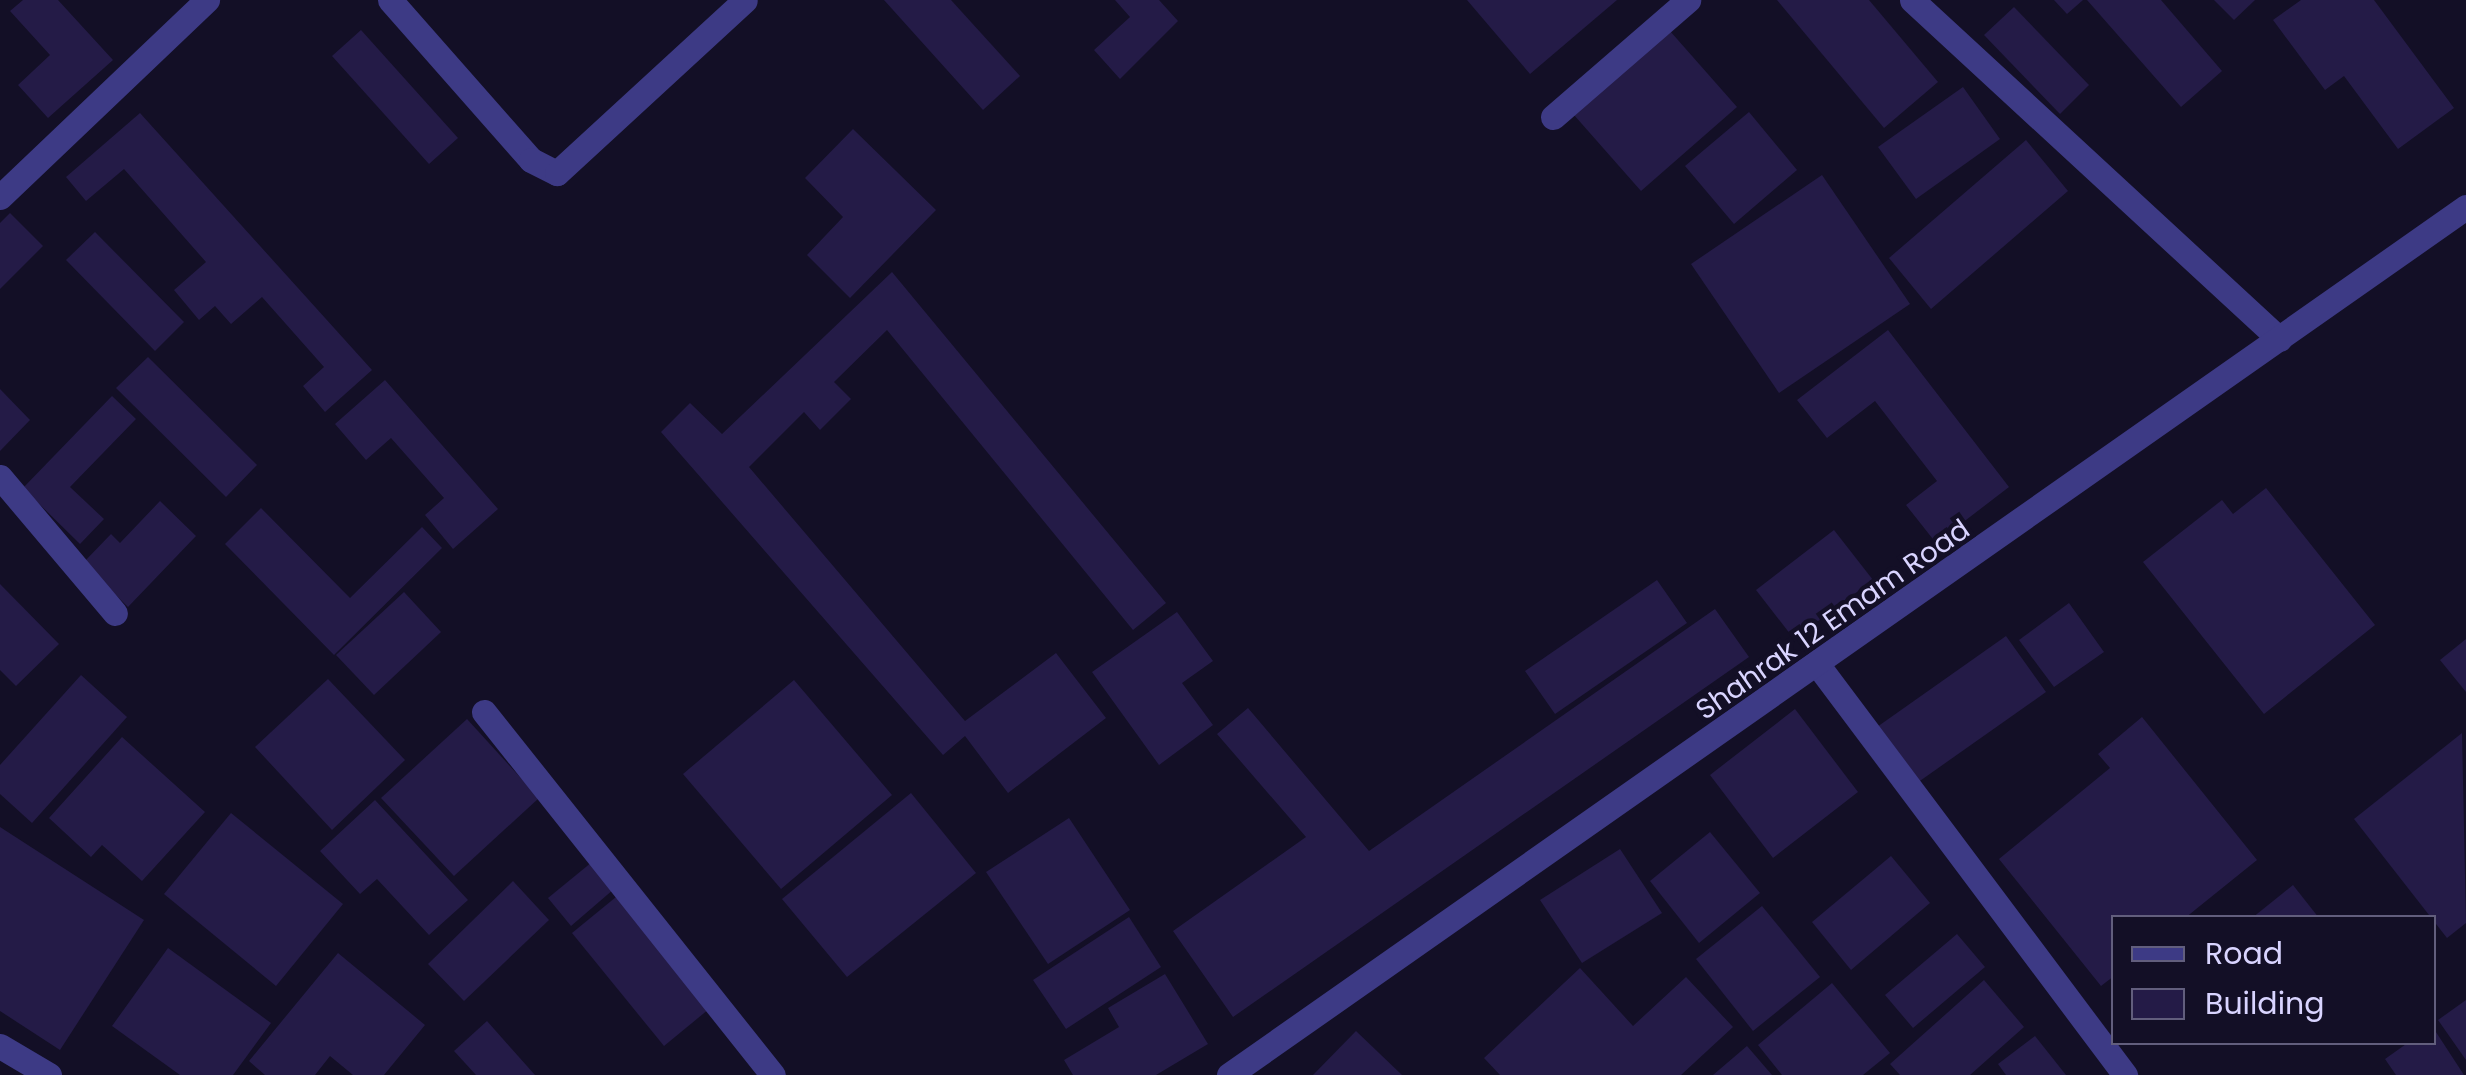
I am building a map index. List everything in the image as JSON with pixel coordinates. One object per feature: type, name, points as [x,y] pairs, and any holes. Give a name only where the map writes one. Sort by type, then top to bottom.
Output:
[{"type":"street","points":[[0,197],[206,0]]},
{"type":"street","points":[[390,0],[531,160],[557,173],[745,0]]},
{"type":"street","points":[[1553,117],[1688,0]]},
{"type":"street","points":[[1912,0],[2280,339]]},
{"type":"street","name":"Shahrak 12 Emam Road","points":[[1229,1075],[1820,668],[2466,207]]},
{"type":"street","points":[[0,477],[115,613]]},
{"type":"street","points":[[1820,668],[2126,1075]]},
{"type":"street","points":[[484,712],[773,1075]]},
{"type":"street","points":[[0,1046],[49,1075]]},
{"type":"building","points":[[23,0],[58,0],[113,60],[48,118],[18,85],[50,55],[10,11]]},
{"type":"building","points":[[884,0],[951,0],[1020,76],[983,110]]},
{"type":"building","points":[[1115,0],[1159,0],[1178,21],[1120,79],[1094,50],[1130,17]]},
{"type":"building","points":[[1467,0],[1617,0],[1530,74]]},
{"type":"building","points":[[1777,0],[1869,0],[1938,82],[1884,128]]},
{"type":"building","points":[[2054,0],[2083,0],[2067,14]]},
{"type":"building","points":[[2087,0],[2161,0],[2222,71],[2181,107]]},
{"type":"building","points":[[2214,0],[2255,0],[2234,20]]},
{"type":"building","points":[[2301,0],[2374,0],[2454,108],[2398,149],[2344,76],[2325,90],[2273,20]]},
{"type":"building","points":[[2014,7],[2089,85],[2060,114],[1984,35]]},
{"type":"building","points":[[361,30],[458,138],[429,164],[332,56]]},
{"type":"building","points":[[1670,31],[1737,107],[1641,191],[1574,115]]},
{"type":"building","points":[[1963,87],[2000,139],[1916,199],[1878,147]]},
{"type":"building","points":[[1749,112],[1797,170],[1734,224],[1685,166]]},
{"type":"building","points":[[140,113],[372,370],[325,412],[303,386],[324,367],[262,297],[231,324],[215,306],[199,320],[174,290],[206,262],[124,169],[86,201],[66,177]]},
{"type":"building","points":[[853,129],[936,210],[850,298],[807,255],[843,217],[805,178]]},
{"type":"building","points":[[2026,140],[2068,191],[1931,309],[1889,258]]},
{"type":"building","points":[[1822,175],[1910,304],[1779,393],[1691,264]]},
{"type":"building","points":[[10,213],[43,246],[0,289],[0,223]]},
{"type":"building","points":[[95,232],[184,322],[155,351],[66,260]]},
{"type":"building","points":[[892,272],[1166,603],[1133,630],[887,330],[834,382],[851,399],[820,430],[804,412],[749,467],[965,721],[1056,653],[1106,718],[1008,793],[965,736],[943,755],[661,432],[690,403],[722,434]]},
{"type":"building","points":[[1888,330],[2009,487],[1936,543],[1906,505],[1937,481],[1875,401],[1827,438],[1797,400]]},
{"type":"building","points":[[148,357],[257,465],[226,497],[116,388]]},
{"type":"building","points":[[385,380],[498,509],[453,549],[425,515],[444,498],[391,438],[366,460],[335,424]]},
{"type":"building","points":[[0,389],[30,420],[0,451]]},
{"type":"building","points":[[112,396],[136,419],[70,487],[104,519],[80,544],[23,488]]},
{"type":"building","points":[[2266,488],[2375,625],[2264,714],[2143,562],[2222,500],[2233,514]]},
{"type":"building","points":[[160,501],[196,536],[128,607],[83,563],[111,534],[120,543]]},
{"type":"building","points":[[261,508],[350,598],[422,527],[442,548],[334,655],[225,544]]},
{"type":"building","points":[[1834,530],[1873,580],[1794,639],[1756,590]]},
{"type":"building","points":[[1657,580],[1687,623],[1555,714],[1525,671]]},
{"type":"building","points":[[0,584],[59,644],[16,686],[0,670]]},
{"type":"building","points":[[404,592],[441,632],[374,695],[336,655]]},
{"type":"building","points":[[2069,603],[2104,652],[2054,687],[2019,640]]},
{"type":"building","points":[[1715,609],[1749,657],[1233,1017],[1173,931],[1306,837],[1217,734],[1248,708],[1369,851]]},
{"type":"building","points":[[1177,612],[1213,661],[1182,683],[1213,725],[1159,765],[1092,672]]},
{"type":"building","points":[[2006,636],[2046,692],[1917,783],[1877,727]]},
{"type":"building","points":[[2466,639],[2466,692],[2440,660]]},
{"type":"building","points":[[81,675],[127,717],[32,823],[0,794],[0,765]]},
{"type":"building","points":[[328,679],[405,760],[332,830],[255,747]]},
{"type":"building","points":[[794,680],[892,795],[781,889],[683,774]]},
{"type":"building","points":[[1795,709],[1858,792],[1773,858],[1710,775]]},
{"type":"building","points":[[2142,717],[2257,860],[2189,915],[2111,915],[2111,978],[2101,986],[1999,859],[2110,768],[2098,754]]},
{"type":"building","points":[[467,719],[539,798],[454,876],[381,798]]},
{"type":"building","points":[[2462,733],[2466,923],[2447,938],[2436,924],[2436,915],[2429,915],[2354,819]]},
{"type":"building","points":[[122,737],[205,812],[142,881],[102,845],[91,857],[49,818]]},
{"type":"building","points":[[911,793],[976,873],[847,977],[782,899]]},
{"type":"building","points":[[375,800],[468,900],[429,935],[377,879],[360,894],[320,851]]},
{"type":"building","points":[[231,813],[343,904],[276,986],[164,894]]},
{"type":"building","points":[[1069,818],[1130,910],[1048,964],[986,872]]},
{"type":"building","points":[[0,827],[144,920],[60,1050],[0,1011]]},
{"type":"building","points":[[1710,832],[1760,893],[1699,943],[1650,881]]},
{"type":"building","points":[[1620,849],[1662,913],[1582,963],[1540,900]]},
{"type":"building","points":[[1891,856],[1930,903],[1851,970],[1812,922]]},
{"type":"building","points":[[592,862],[614,889],[571,926],[548,898]]},
{"type":"building","points":[[513,881],[549,920],[464,1001],[428,964]]},
{"type":"building","points":[[2293,885],[2317,915],[2256,915]]},
{"type":"building","points":[[616,897],[709,1009],[664,1046],[572,933]]},
{"type":"building","points":[[1762,906],[1820,977],[1753,1031],[1696,959]]},
{"type":"building","points":[[1129,917],[1161,967],[1066,1029],[1033,980]]},
{"type":"building","points":[[1957,934],[1985,967],[1913,1028],[1885,995]]},
{"type":"building","points":[[168,948],[271,1023],[233,1075],[180,1075],[112,1026]]},
{"type":"building","points":[[338,953],[425,1025],[384,1075],[353,1075],[330,1056],[315,1075],[265,1075],[249,1061]]},
{"type":"building","points":[[1580,968],[1633,1026],[1686,977],[1733,1027],[1681,1075],[1500,1075],[1484,1058]]},
{"type":"building","points":[[1165,974],[1208,1044],[1156,1075],[1073,1075],[1064,1060],[1119,1027],[1108,1008]]},
{"type":"building","points":[[1984,980],[2024,1027],[1970,1075],[1900,1075],[1890,1064]]},
{"type":"building","points":[[1832,983],[1890,1053],[1863,1075],[1782,1075],[1758,1045]]},
{"type":"building","points":[[2466,1000],[2466,1060],[2438,1020]]},
{"type":"building","points":[[487,1021],[535,1075],[476,1075],[454,1051]]},
{"type":"building","points":[[1356,1031],[1402,1075],[1313,1075]]},
{"type":"building","points":[[2436,1032],[2464,1075],[2396,1075],[2385,1059],[2405,1045],[2436,1045]]},
{"type":"building","points":[[2035,1036],[2066,1075],[2006,1075],[1998,1064]]},
{"type":"building","points":[[1747,1046],[1772,1075],[1713,1075]]}]
